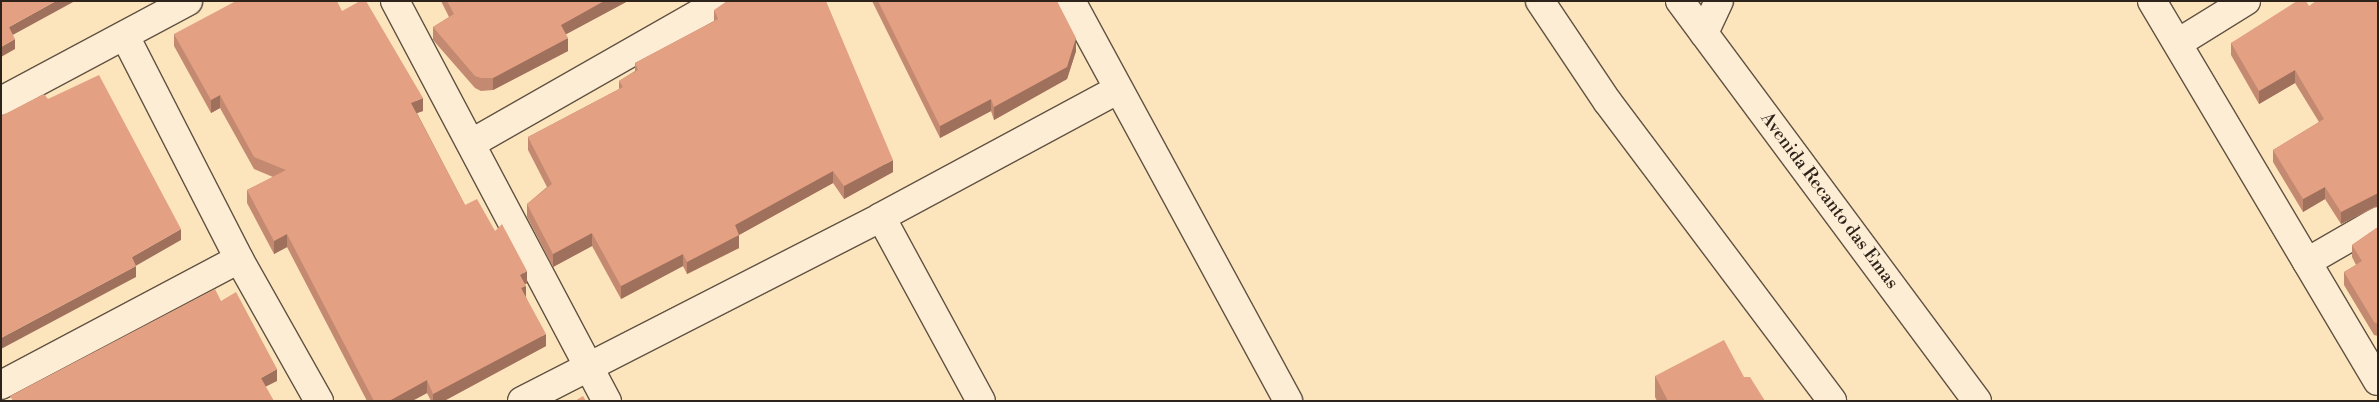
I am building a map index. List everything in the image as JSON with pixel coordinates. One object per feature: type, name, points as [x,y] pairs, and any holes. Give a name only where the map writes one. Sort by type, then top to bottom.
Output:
[{"type":"street","points":[[1,101],[188,1]]},
{"type":"street","points":[[395,1],[472,143],[607,401]]},
{"type":"street","points":[[472,143],[721,1]]},
{"type":"street","points":[[1071,1],[1117,90],[1288,401]]},
{"type":"street","points":[[1540,1],[1607,101],[1832,401]]},
{"type":"street","name":"Avenida Recanto das Emas","points":[[1680,1],[1977,401]]},
{"type":"street","points":[[1704,33],[1719,1]]},
{"type":"street","points":[[2152,1],[2378,381]]},
{"type":"street","points":[[2178,43],[2246,1]]},
{"type":"street","points":[[125,36],[239,259],[319,401]]},
{"type":"street","points":[[522,401],[881,217],[1117,90]]},
{"type":"street","points":[[881,217],[981,401]]},
{"type":"street","points":[[2307,262],[2378,220]]},
{"type":"street","points":[[1,385],[239,259]]},
{"type":"building","points":[[1,1],[56,1],[9,27],[15,39],[1,47]]},
{"type":"building","points":[[236,1],[337,1],[342,11],[360,1],[366,1],[423,98],[411,103],[465,205],[477,199],[495,231],[502,224],[527,271],[520,275],[526,286],[521,288],[546,334],[433,394],[427,380],[389,401],[374,401],[287,234],[274,241],[247,190],[286,170],[254,157],[220,95],[211,100],[174,34]]},
{"type":"building","points":[[447,1],[604,1],[561,25],[568,38],[493,78],[481,78],[475,76],[433,27],[454,14]]},
{"type":"building","points":[[727,1],[826,1],[893,160],[844,186],[833,171],[735,225],[739,235],[687,262],[683,254],[621,286],[592,233],[553,254],[527,204],[552,184],[528,137],[623,87],[619,81],[638,70],[635,63],[718,19],[714,10]]},
{"type":"building","points":[[878,1],[1057,1],[1076,38],[1067,67],[994,107],[991,99],[940,126]]},
{"type":"building","points":[[2297,1],[2306,1],[2309,6],[2316,1],[2378,1],[2378,193],[2341,212],[2325,187],[2303,199],[2273,150],[2324,119],[2295,70],[2259,91],[2231,43]]},
{"type":"building","points":[[99,75],[181,229],[132,257],[136,266],[1,338],[1,116],[44,94],[48,99]]},
{"type":"building","points":[[2378,227],[2378,324],[2374,322],[2344,272],[2362,261],[2352,245]]},
{"type":"building","points":[[215,289],[221,301],[236,292],[277,369],[261,378],[274,401],[13,401],[10,396]]},
{"type":"building","points":[[1724,340],[1744,377],[1750,377],[1765,401],[1668,401],[1655,376]]},
{"type":"building","points":[[583,396],[586,401],[575,401]]}]
